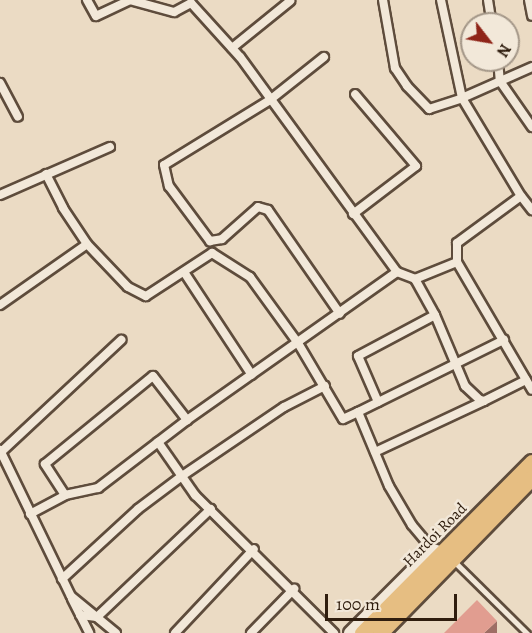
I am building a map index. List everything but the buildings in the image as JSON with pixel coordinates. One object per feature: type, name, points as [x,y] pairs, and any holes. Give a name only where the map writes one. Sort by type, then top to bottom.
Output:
[{"type":"highway","name":"Hardoi Road","points":[[362,633],[532,462]]},
{"type":"highway","name":"Hardoi Road","points":[[380,633],[443,554],[532,477]]},
{"type":"street","points":[[87,0],[96,16],[130,0],[174,12],[193,2],[232,48],[397,272],[415,279],[435,315],[465,386],[484,401]]},
{"type":"street","points":[[382,0],[395,68],[407,86],[429,109],[462,98],[532,67]]},
{"type":"street","points":[[441,0],[462,98],[521,196],[532,210]]},
{"type":"street","points":[[529,0],[532,16]]},
{"type":"street","points":[[232,48],[290,1]]},
{"type":"street","points":[[324,57],[270,100],[164,165],[169,186],[210,241],[222,238],[258,207],[268,210],[340,314]]},
{"type":"street","points":[[499,72],[500,81],[532,127]]},
{"type":"street","points":[[0,83],[18,117]]},
{"type":"street","points":[[353,214],[416,166],[355,94]]},
{"type":"street","points":[[1,192],[110,147]]},
{"type":"street","points":[[46,174],[87,244],[128,287],[146,296],[212,253],[250,277],[298,343],[343,419],[504,340]]},
{"type":"street","points":[[521,196],[456,243],[457,262],[532,390]]},
{"type":"street","points":[[0,305],[87,244]]},
{"type":"street","points":[[415,279],[457,262]]},
{"type":"street","points":[[184,272],[252,375]]},
{"type":"street","points":[[30,514],[65,495],[98,488],[187,420],[397,272]]},
{"type":"street","points":[[378,402],[358,356],[435,315]]},
{"type":"street","points":[[89,633],[0,452],[121,340]]},
{"type":"street","points":[[65,495],[45,464],[153,376],[187,420]]},
{"type":"street","points":[[375,452],[526,380]]},
{"type":"street","points":[[62,579],[138,509],[284,407],[325,386]]},
{"type":"street","points":[[350,633],[443,554],[412,525],[375,452],[358,412]]},
{"type":"street","points":[[158,442],[182,477],[211,509],[294,589],[334,633]]},
{"type":"street","points":[[97,617],[211,509]]},
{"type":"street","points":[[175,633],[254,549]]},
{"type":"street","points":[[251,633],[294,589]]},
{"type":"street","points":[[71,596],[116,633]]},
{"type":"street","points":[[80,615],[97,617]]},
{"type":"lane","points":[[443,554],[527,633]]},
{"type":"lane","points":[[515,633],[521,627]]}]
